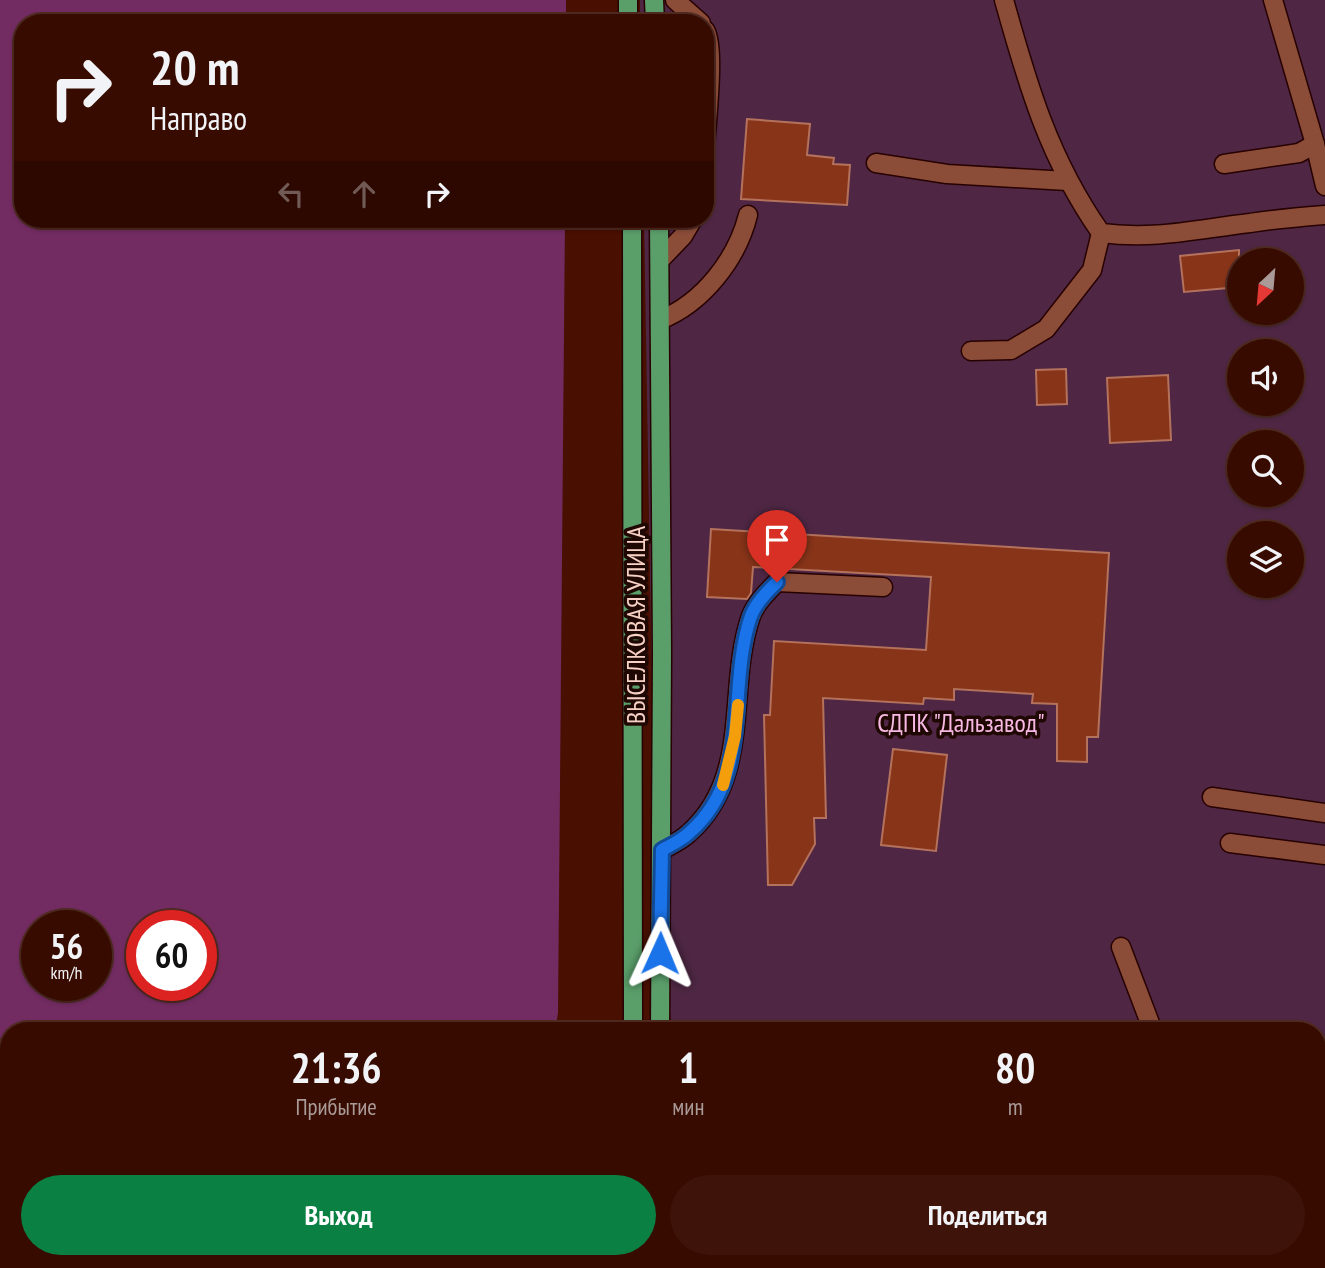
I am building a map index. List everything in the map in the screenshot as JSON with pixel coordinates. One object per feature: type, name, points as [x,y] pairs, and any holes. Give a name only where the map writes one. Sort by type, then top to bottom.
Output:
[{"type":"main road","name":"ВЫСЕЛКОВАЯ УЛИЦА","points":[[632,228],[633,1022]]},
{"type":"main road","name":"ВЫСЕЛКОВАЯ УЛИЦА","points":[[659,228],[660,1022]]},
{"type":"street","points":[[675,0],[691,14]]},
{"type":"street","points":[[971,351],[1011,350],[1046,329],[1092,270],[1101,233],[1068,181],[1034,104],[1004,0]]},
{"type":"street","points":[[1273,0],[1325,182]]},
{"type":"street","points":[[1224,164],[1299,153],[1315,144]]},
{"type":"street","points":[[876,163],[947,174],[1068,181]]},
{"type":"street","points":[[660,320],[689,303],[715,279],[738,246],[748,215]]},
{"type":"street","points":[[1101,233],[1128,237],[1165,236],[1325,215]]},
{"type":"street","points":[[660,260],[688,228]]},
{"type":"street","points":[[662,850],[689,834],[712,807],[724,784],[735,736],[743,652],[751,614],[765,594],[777,582],[883,586]]},
{"type":"street","points":[[1212,797],[1325,813]]},
{"type":"street","points":[[1230,843],[1325,855]]},
{"type":"street","points":[[1121,947],[1150,1022]]},
{"type":"green space","name":"СДПК \"Дальзавод\"","points":[[640,0],[1325,0],[1325,1022],[671,1022],[655,872],[644,228],[714,228],[714,14],[640,14]]},
{"type":"shaded area","points":[[0,0],[566,0],[566,14],[14,14],[14,228],[565,228],[556,1022],[0,1022]]},
{"type":"building","points":[[747,119],[810,124],[807,155],[834,158],[833,164],[850,165],[847,205],[741,199]]},
{"type":"building","points":[[1227,251],[1227,288],[1184,292],[1180,256]]},
{"type":"building","points":[[1066,369],[1067,404],[1037,405],[1036,370]]},
{"type":"building","points":[[1168,375],[1171,440],[1110,443],[1107,378]]},
{"type":"building","points":[[711,529],[1109,553],[1098,737],[1087,737],[1087,762],[1057,761],[1057,704],[1032,703],[1033,694],[954,689],[954,700],[924,698],[923,704],[823,698],[826,818],[814,818],[815,844],[792,885],[768,885],[764,715],[770,715],[774,641],[926,650],[931,577],[753,567],[751,593],[747,599],[707,597]]},
{"type":"building","points":[[893,749],[947,755],[936,851],[881,845]]},
{"type":"slow traffic","points":[[723,785],[735,736],[738,705]]},
{"type":"route","points":[[660,953],[662,850],[689,834],[712,807],[724,784],[735,736],[743,652],[751,614],[777,582]]}]
